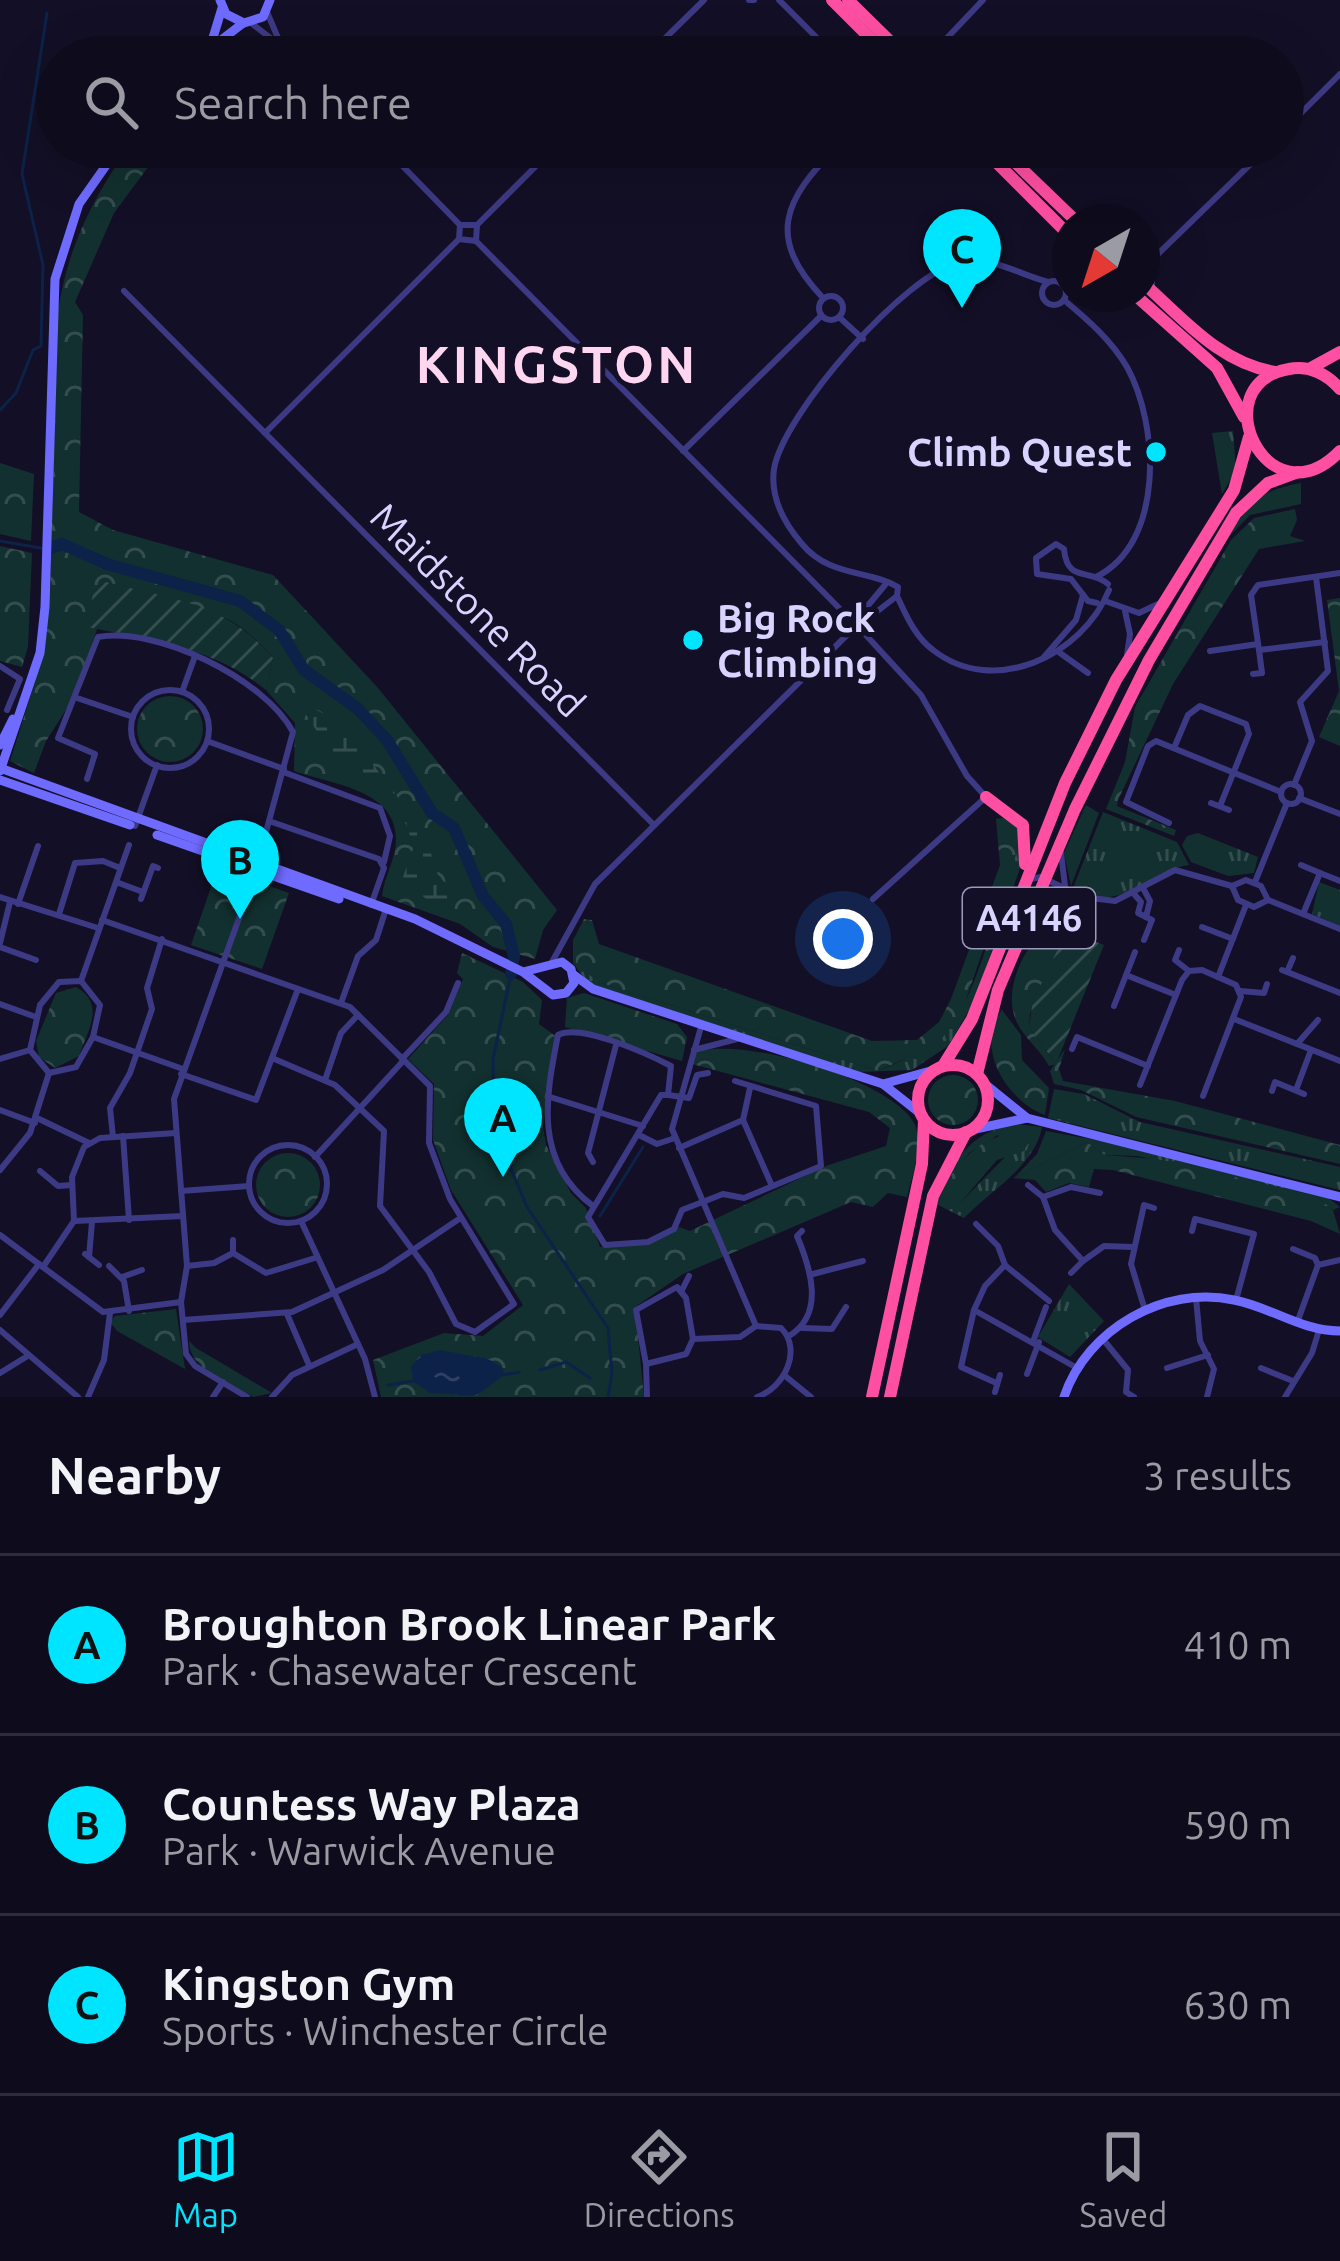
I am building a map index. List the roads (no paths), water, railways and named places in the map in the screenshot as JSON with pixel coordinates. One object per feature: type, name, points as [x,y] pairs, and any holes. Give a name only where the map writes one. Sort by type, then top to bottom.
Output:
[{"type":"highway","points":[[832,0],[869,36]]},
{"type":"highway","points":[[848,0],[885,36]]},
{"type":"highway","points":[[1012,168],[1052,215]]},
{"type":"highway","points":[[1022,179],[1054,204]]},
{"type":"highway","points":[[1160,298],[1216,349],[1250,368],[1291,370],[1340,389]]},
{"type":"highway","points":[[1154,312],[1217,368],[1268,462],[1298,472],[1340,470]]},
{"type":"highway","points":[[1248,430],[1254,393],[1291,370],[1340,352]]},
{"type":"highway","name":"A4146","points":[[872,1397],[916,1192],[923,1117],[919,1090],[972,1019],[1065,784],[1116,680],[1234,490],[1248,430]]},
{"type":"highway","points":[[1315,469],[1340,451]]},
{"type":"highway","name":"A4146","points":[[890,1397],[933,1196],[969,1131],[987,1110],[981,1079],[985,1028],[1075,809],[1149,660],[1236,513],[1268,483],[1298,472]]},
{"type":"highway","points":[[986,797],[1015,815],[1027,836],[1022,884]]},
{"type":"highway","points":[[1015,815],[1043,814],[1056,804]]},
{"type":"highway","points":[[938,1068],[961,1065],[981,1079]]},
{"type":"highway","points":[[923,1117],[939,1132],[969,1131]]},
{"type":"street","points":[[667,36],[704,0]]},
{"type":"street","points":[[779,0],[815,36]]},
{"type":"street","points":[[945,36],[983,0]]},
{"type":"street","points":[[212,36],[220,3],[270,36]]},
{"type":"street","points":[[227,36],[270,4],[278,36]]},
{"type":"street","points":[[1304,110],[1340,74]]},
{"type":"street","points":[[104,168],[79,204],[55,279],[49,528],[40,653],[0,772],[385,911]]},
{"type":"street","points":[[265,433],[460,239],[460,225],[404,168]]},
{"type":"street","points":[[476,241],[477,225],[534,168]]},
{"type":"street","points":[[817,168],[802,184],[788,220],[790,256],[823,298],[841,301],[839,317]]},
{"type":"street","points":[[1160,252],[1246,168]]},
{"type":"street","points":[[460,225],[469,220],[477,225]]},
{"type":"street","points":[[460,239],[476,241],[848,617],[848,634]]},
{"type":"street","points":[[1052,283],[998,264],[958,262],[926,277],[863,339],[798,418],[775,464],[773,487],[785,520],[807,550],[888,593],[923,641],[957,664],[1000,671],[1060,653],[1102,602],[1112,568],[1144,514],[1145,425],[1126,367],[1076,312]]},
{"type":"street","points":[[1028,276],[1052,304]]},
{"type":"street","points":[[1042,292],[1048,282]]},
{"type":"street","name":"Maidstone Road","points":[[124,292],[654,825]]},
{"type":"street","points":[[683,451],[821,316],[823,298]]},
{"type":"street","points":[[821,316],[839,317],[863,339]]},
{"type":"street","points":[[1064,561],[1055,573],[1042,577],[1034,570],[1040,552],[1061,545],[1064,561],[1075,574],[1109,587],[1122,608],[1129,646],[1116,680]]},
{"type":"street","points":[[1042,659],[1076,620],[1083,593],[1093,578],[1112,568]]},
{"type":"street","points":[[1055,573],[1083,593],[1122,608],[1147,612],[1165,597]]},
{"type":"street","points":[[1262,673],[1254,586],[1340,573]]},
{"type":"street","points":[[1281,791],[1294,785],[1312,741],[1300,702],[1327,675],[1316,577]]},
{"type":"street","points":[[848,617],[863,617],[888,593]]},
{"type":"street","points":[[863,617],[864,633],[921,695],[967,776],[986,797],[874,899]]},
{"type":"street","points":[[542,987],[548,966],[566,946],[595,884],[848,634],[864,633]]},
{"type":"street","points":[[87,779],[95,754],[58,738],[98,637],[196,655],[241,677],[287,722],[294,738],[262,846]]},
{"type":"street","points":[[1210,650],[1325,642]]},
{"type":"street","points":[[1060,653],[1088,673]]},
{"type":"street","points":[[182,692],[196,655]]},
{"type":"street","points":[[0,666],[20,679],[7,710]]},
{"type":"street","points":[[0,746],[29,688]]},
{"type":"street","points":[[182,692],[204,711],[207,741],[184,765],[157,765],[134,743],[133,716],[155,693],[182,692]]},
{"type":"street","points":[[77,698],[133,716]]},
{"type":"street","points":[[1174,748],[1192,711],[1205,707],[1249,728],[1220,806]]},
{"type":"street","points":[[207,741],[380,808],[389,836],[371,904]]},
{"type":"street","points":[[1169,823],[1126,802],[1148,746],[1156,741],[1281,791],[1287,803]]},
{"type":"street","points":[[136,824],[157,765]]},
{"type":"street","points":[[1294,785],[1300,798]]},
{"type":"street","points":[[1255,882],[1287,803],[1300,798],[1340,814]]},
{"type":"street","points":[[269,821],[383,863]]},
{"type":"street","points":[[1064,836],[1060,869],[1067,890]]},
{"type":"street","points":[[36,960],[0,945],[37,845]]},
{"type":"street","points":[[81,981],[129,845]]},
{"type":"street","points":[[59,914],[75,863],[103,861],[120,868]]},
{"type":"street","points":[[1301,865],[1340,880]]},
{"type":"street","points":[[116,882],[142,895],[153,866],[158,868]]},
{"type":"street","points":[[257,868],[371,904],[496,958],[557,996],[593,989]]},
{"type":"street","points":[[247,1397],[191,1361],[181,1302],[187,1266],[174,1099],[257,868]]},
{"type":"street","points":[[1022,884],[1036,877],[1046,879],[1098,902],[1134,894],[1168,872],[1184,869],[1232,886],[1255,882]]},
{"type":"street","points":[[1303,914],[1320,873]]},
{"type":"street","points":[[1255,882],[1268,900],[1340,929]]},
{"type":"street","points":[[1232,886],[1246,905],[1259,907],[1268,900]]},
{"type":"street","points":[[1143,888],[1150,901],[1146,917]]},
{"type":"street","points":[[1038,897],[1067,890]]},
{"type":"street","points":[[1134,894],[1141,902],[1138,913],[1152,920],[1144,940]]},
{"type":"street","points":[[0,897],[46,915],[59,914],[162,940],[341,1003],[358,1015],[430,1086],[429,1143],[459,1220],[515,1297],[483,1330],[475,1333],[455,1324],[412,1249],[380,1206],[380,1163],[388,1137],[325,1080],[272,1058]]},
{"type":"street","points":[[1218,976],[1246,905]]},
{"type":"street","points":[[341,1003],[358,956],[376,940],[385,911]]},
{"type":"street","points":[[1202,927],[1233,938]]},
{"type":"street","points":[[112,1137],[110,1108],[152,1009],[147,988],[162,940]]},
{"type":"street","points":[[566,946],[572,971],[570,990]]},
{"type":"street","points":[[1179,950],[1174,960],[1190,971],[1218,976],[1240,991],[1264,993],[1267,985]]},
{"type":"street","points":[[1114,1006],[1135,952]]},
{"type":"street","points":[[1293,958],[1285,971],[1338,992],[1340,980]]},
{"type":"street","points":[[523,972],[548,966],[572,971],[593,989],[737,1040],[884,1084],[923,1117]]},
{"type":"street","points":[[1140,1085],[1190,971]]},
{"type":"street","points":[[1126,975],[1176,995]]},
{"type":"street","points":[[30,1050],[36,1017],[52,987],[81,981]]},
{"type":"street","points":[[49,1072],[76,1067],[93,1037],[100,1005],[81,981]]},
{"type":"street","points":[[315,1156],[452,1002],[458,983]]},
{"type":"street","points":[[93,1037],[251,1101],[259,1096],[298,988]]},
{"type":"street","points":[[1203,1096],[1240,991]]},
{"type":"street","points":[[441,999],[452,1002]]},
{"type":"street","points":[[0,1004],[36,1017]]},
{"type":"street","points":[[325,1080],[341,1034],[358,1015]]},
{"type":"street","points":[[1234,1018],[1340,1061]]},
{"type":"street","points":[[1298,1044],[1318,1020]]},
{"type":"street","points":[[701,1027],[678,1099],[675,1138],[757,1326]]},
{"type":"street","points":[[593,1206],[573,1191],[555,1162],[545,1126],[558,1035],[575,1030],[671,1066],[668,1095]]},
{"type":"street","points":[[1072,1049],[1077,1037],[1148,1066]]},
{"type":"street","points":[[694,1050],[737,1040]]},
{"type":"street","points":[[593,1162],[588,1153],[616,1045]]},
{"type":"street","points":[[1,1061],[30,1050]]},
{"type":"street","points":[[30,1050],[49,1072]]},
{"type":"street","points":[[1272,1090],[1275,1082],[1300,1092],[1311,1050]]},
{"type":"street","points":[[884,1084],[938,1068]]},
{"type":"street","points":[[0,1170],[36,1120],[49,1072]]},
{"type":"street","points":[[708,1073],[697,1075],[689,1098],[661,1095],[593,1206],[588,1217],[609,1246],[659,1237],[674,1229],[682,1210],[723,1194],[744,1198],[821,1166],[816,1106],[735,1081]]},
{"type":"street","points":[[981,1079],[1032,1119],[1340,1197]]},
{"type":"street","points":[[750,1088],[743,1120],[772,1186]]},
{"type":"street","points":[[549,1096],[599,1109],[657,1144],[675,1138]]},
{"type":"street","points":[[0,1110],[89,1143],[176,1133]]},
{"type":"street","points":[[969,1131],[1032,1119]]},
{"type":"street","points":[[680,1148],[743,1120]]},
{"type":"street","points":[[123,1136],[129,1220]]},
{"type":"street","points":[[0,1315],[74,1221],[72,1185],[89,1143]]},
{"type":"street","points":[[275,1148],[300,1148],[315,1156],[326,1188],[316,1211],[301,1221],[282,1222],[264,1215],[249,1186],[258,1159],[275,1148]]},
{"type":"street","points":[[40,1171],[58,1186],[72,1185]]},
{"type":"street","points":[[1028,1184],[1043,1197],[1055,1230],[1083,1261]]},
{"type":"street","points":[[181,1191],[249,1186]]},
{"type":"street","points":[[1043,1197],[1071,1187],[1100,1193]]},
{"type":"street","points":[[1132,1202],[1154,1208]]},
{"type":"street","points":[[1144,1205],[1131,1272],[1145,1310]]},
{"type":"street","points":[[74,1221],[183,1216]]},
{"type":"street","points":[[1192,1231],[1191,1218],[1264,1237]]},
{"type":"street","points":[[183,1320],[287,1314],[333,1294],[459,1220]]},
{"type":"street","points":[[301,1221],[375,1397]]},
{"type":"street","points":[[92,1222],[87,1255],[122,1276],[142,1270]]},
{"type":"street","points":[[976,1225],[998,1246],[1005,1265],[1047,1304],[1028,1374]]},
{"type":"street","points":[[0,1234],[110,1313],[181,1302]]},
{"type":"street","points":[[796,1234],[813,1274],[802,1328]]},
{"type":"street","points":[[1236,1300],[1254,1234]]},
{"type":"street","points":[[233,1240],[233,1253]]},
{"type":"street","points":[[1071,1273],[1103,1246],[1133,1247]]},
{"type":"street","points":[[1293,1249],[1316,1258],[1318,1265],[1297,1323]]},
{"type":"street","points":[[233,1253],[266,1273],[315,1258]]},
{"type":"street","points":[[187,1266],[214,1263],[233,1253]]},
{"type":"street","points":[[1318,1265],[1340,1260]]},
{"type":"street","points":[[813,1274],[863,1262]]},
{"type":"street","points":[[995,1393],[997,1378],[966,1372],[960,1362],[985,1286],[1005,1265]]},
{"type":"street","points":[[122,1276],[129,1311]]},
{"type":"street","points":[[646,1364],[686,1354],[693,1339],[682,1290],[689,1276]]},
{"type":"street","points":[[647,1397],[637,1310],[663,1290],[682,1290]]},
{"type":"street","points":[[1196,1298],[1200,1341],[1214,1369],[1207,1397]]},
{"type":"street","points":[[1064,1397],[1102,1338],[1145,1310],[1196,1298],[1236,1300],[1319,1330],[1340,1331]]},
{"type":"street","points":[[789,1336],[802,1328],[832,1329],[846,1306]]},
{"type":"street","points":[[974,1310],[1036,1341],[1078,1369]]},
{"type":"street","points":[[88,1397],[104,1360],[110,1313]]},
{"type":"street","points":[[287,1314],[309,1366]]},
{"type":"street","points":[[693,1339],[740,1337],[757,1326],[781,1328],[789,1336],[793,1353],[784,1376],[757,1397]]},
{"type":"street","points":[[0,1330],[78,1397]]},
{"type":"street","points":[[1285,1397],[1312,1353],[1319,1330]]},
{"type":"street","points":[[1102,1338],[1123,1360],[1126,1391],[1134,1397]]},
{"type":"street","points":[[272,1397],[287,1378],[356,1345]]},
{"type":"street","points":[[1167,1367],[1208,1354]]},
{"type":"street","points":[[0,1373],[26,1357]]},
{"type":"street","points":[[1261,1368],[1293,1381]]},
{"type":"street","points":[[784,1376],[811,1397]]},
{"type":"street","points":[[212,1397],[223,1382]]},
{"type":"water","points":[[440,1350],[489,1359],[503,1368],[504,1375],[476,1396],[430,1393],[413,1381],[411,1366],[421,1355]]},
{"type":"waterway","points":[[43,36],[47,13]]},
{"type":"waterway","points":[[0,410],[16,393],[33,350],[41,346],[43,265],[22,174],[36,84]]},
{"type":"waterway","points":[[0,541],[46,549]]},
{"type":"waterway","points":[[48,549],[62,544],[107,564],[240,601],[279,630],[304,670],[357,708],[387,740],[432,813],[454,828],[483,896],[506,924],[514,957],[511,974]]},
{"type":"waterway","points":[[511,974],[493,1059],[494,1128],[527,1207],[608,1328],[612,1374],[608,1397]]},
{"type":"waterway","points":[[600,1216],[643,1147]]},
{"type":"waterway","points":[[540,1370],[566,1362],[590,1378]]},
{"type":"waterway","points":[[504,1375],[519,1372]]},
{"type":"waterway","points":[[388,1385],[413,1381]]},
{"type":"place","name":"Kingston Gym","points":[[962,308]]},
{"type":"place","name":"Climb Quest","points":[[1156,452]]},
{"type":"place","name":"Big Rock Climbing","points":[[693,640]]},
{"type":"place","name":"Countess Way Plaza","points":[[240,919]]},
{"type":"place","name":"Broughton Brook Linear Park","points":[[503,1177]]},
{"type":"district","name":"KINGSTON","points":[[557,365]]}]
